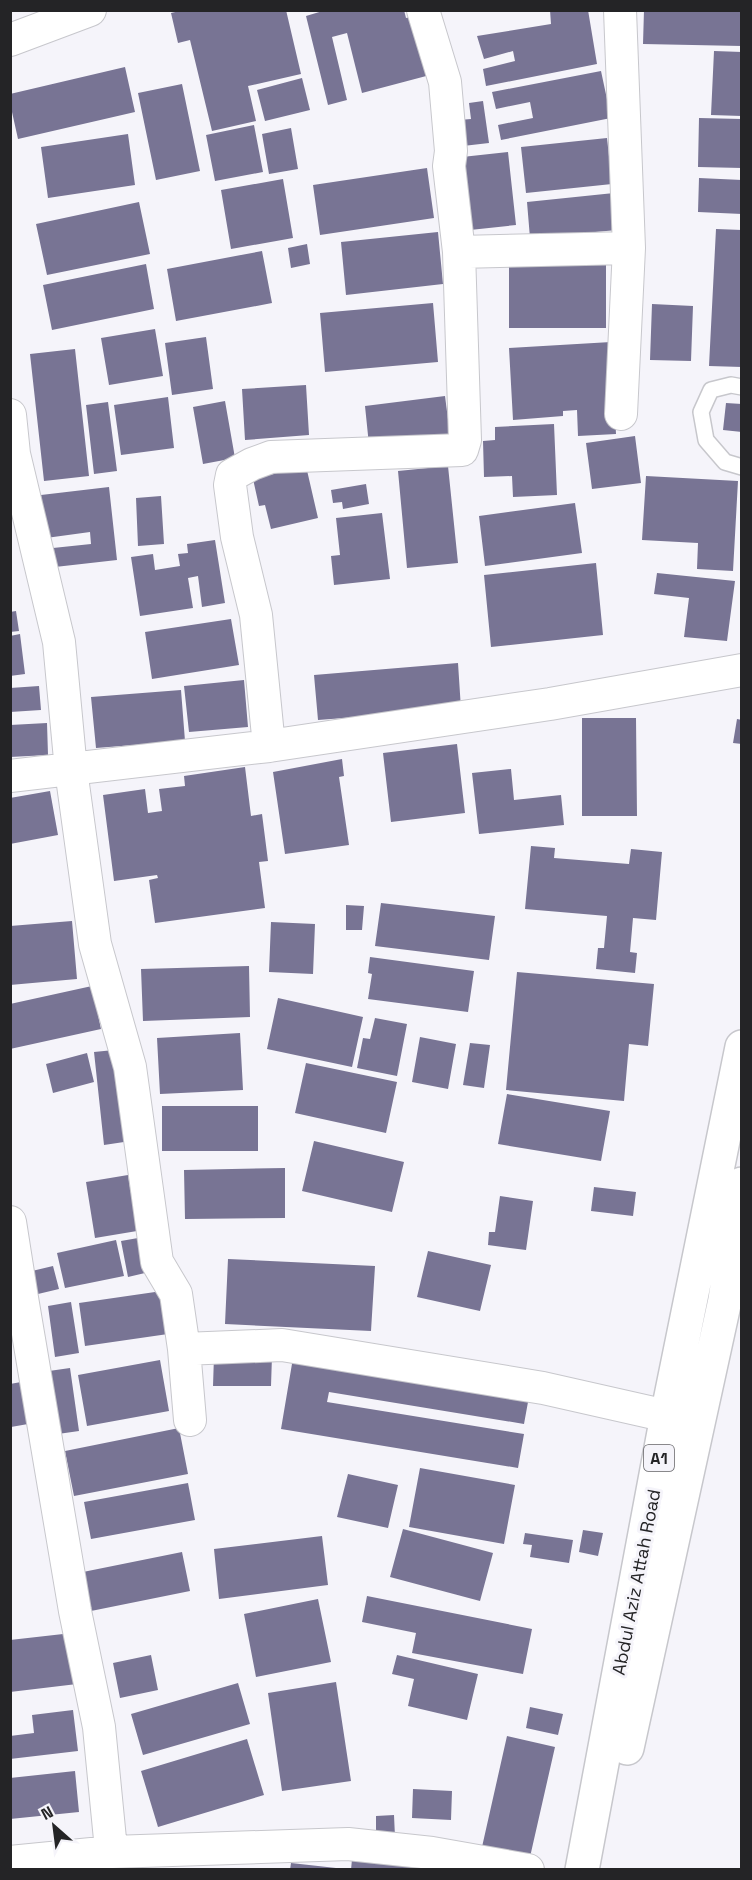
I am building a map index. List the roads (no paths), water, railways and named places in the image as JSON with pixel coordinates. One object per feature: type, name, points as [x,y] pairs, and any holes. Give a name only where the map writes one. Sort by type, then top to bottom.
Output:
[{"type":"highway","name":"Abdul Aziz Attah Road","points":[[600,1869],[733,1302],[734,1186],[741,1047]]},
{"type":"highway","name":"Abdul Aziz Attah Road","points":[[582,1869],[667,1416],[734,1186]]},
{"type":"street","points":[[10,40],[90,10]]},
{"type":"street","points":[[269,746],[256,615],[237,537],[230,485],[232,475],[271,457],[462,450],[465,440],[459,252],[449,166],[452,151],[445,82],[423,10]]},
{"type":"street","points":[[620,10],[629,248],[621,414]]},
{"type":"street","points":[[459,252],[629,248]]},
{"type":"street","points":[[10,415],[12,454],[59,642],[71,771],[95,944],[130,1067],[157,1262],[176,1294],[184,1349],[190,1420]]},
{"type":"street","points":[[10,776],[71,771],[269,746],[550,704],[741,670]]},
{"type":"street","points":[[10,1222],[75,1611],[99,1726],[113,1861]]},
{"type":"street","points":[[184,1349],[282,1345],[543,1388],[667,1416]]},
{"type":"street","points":[[10,1862],[113,1861],[348,1844],[432,1853],[528,1869]]},
{"type":"lane","points":[[741,387],[731,385],[711,390],[700,412],[706,441],[725,462],[741,466]]}]
